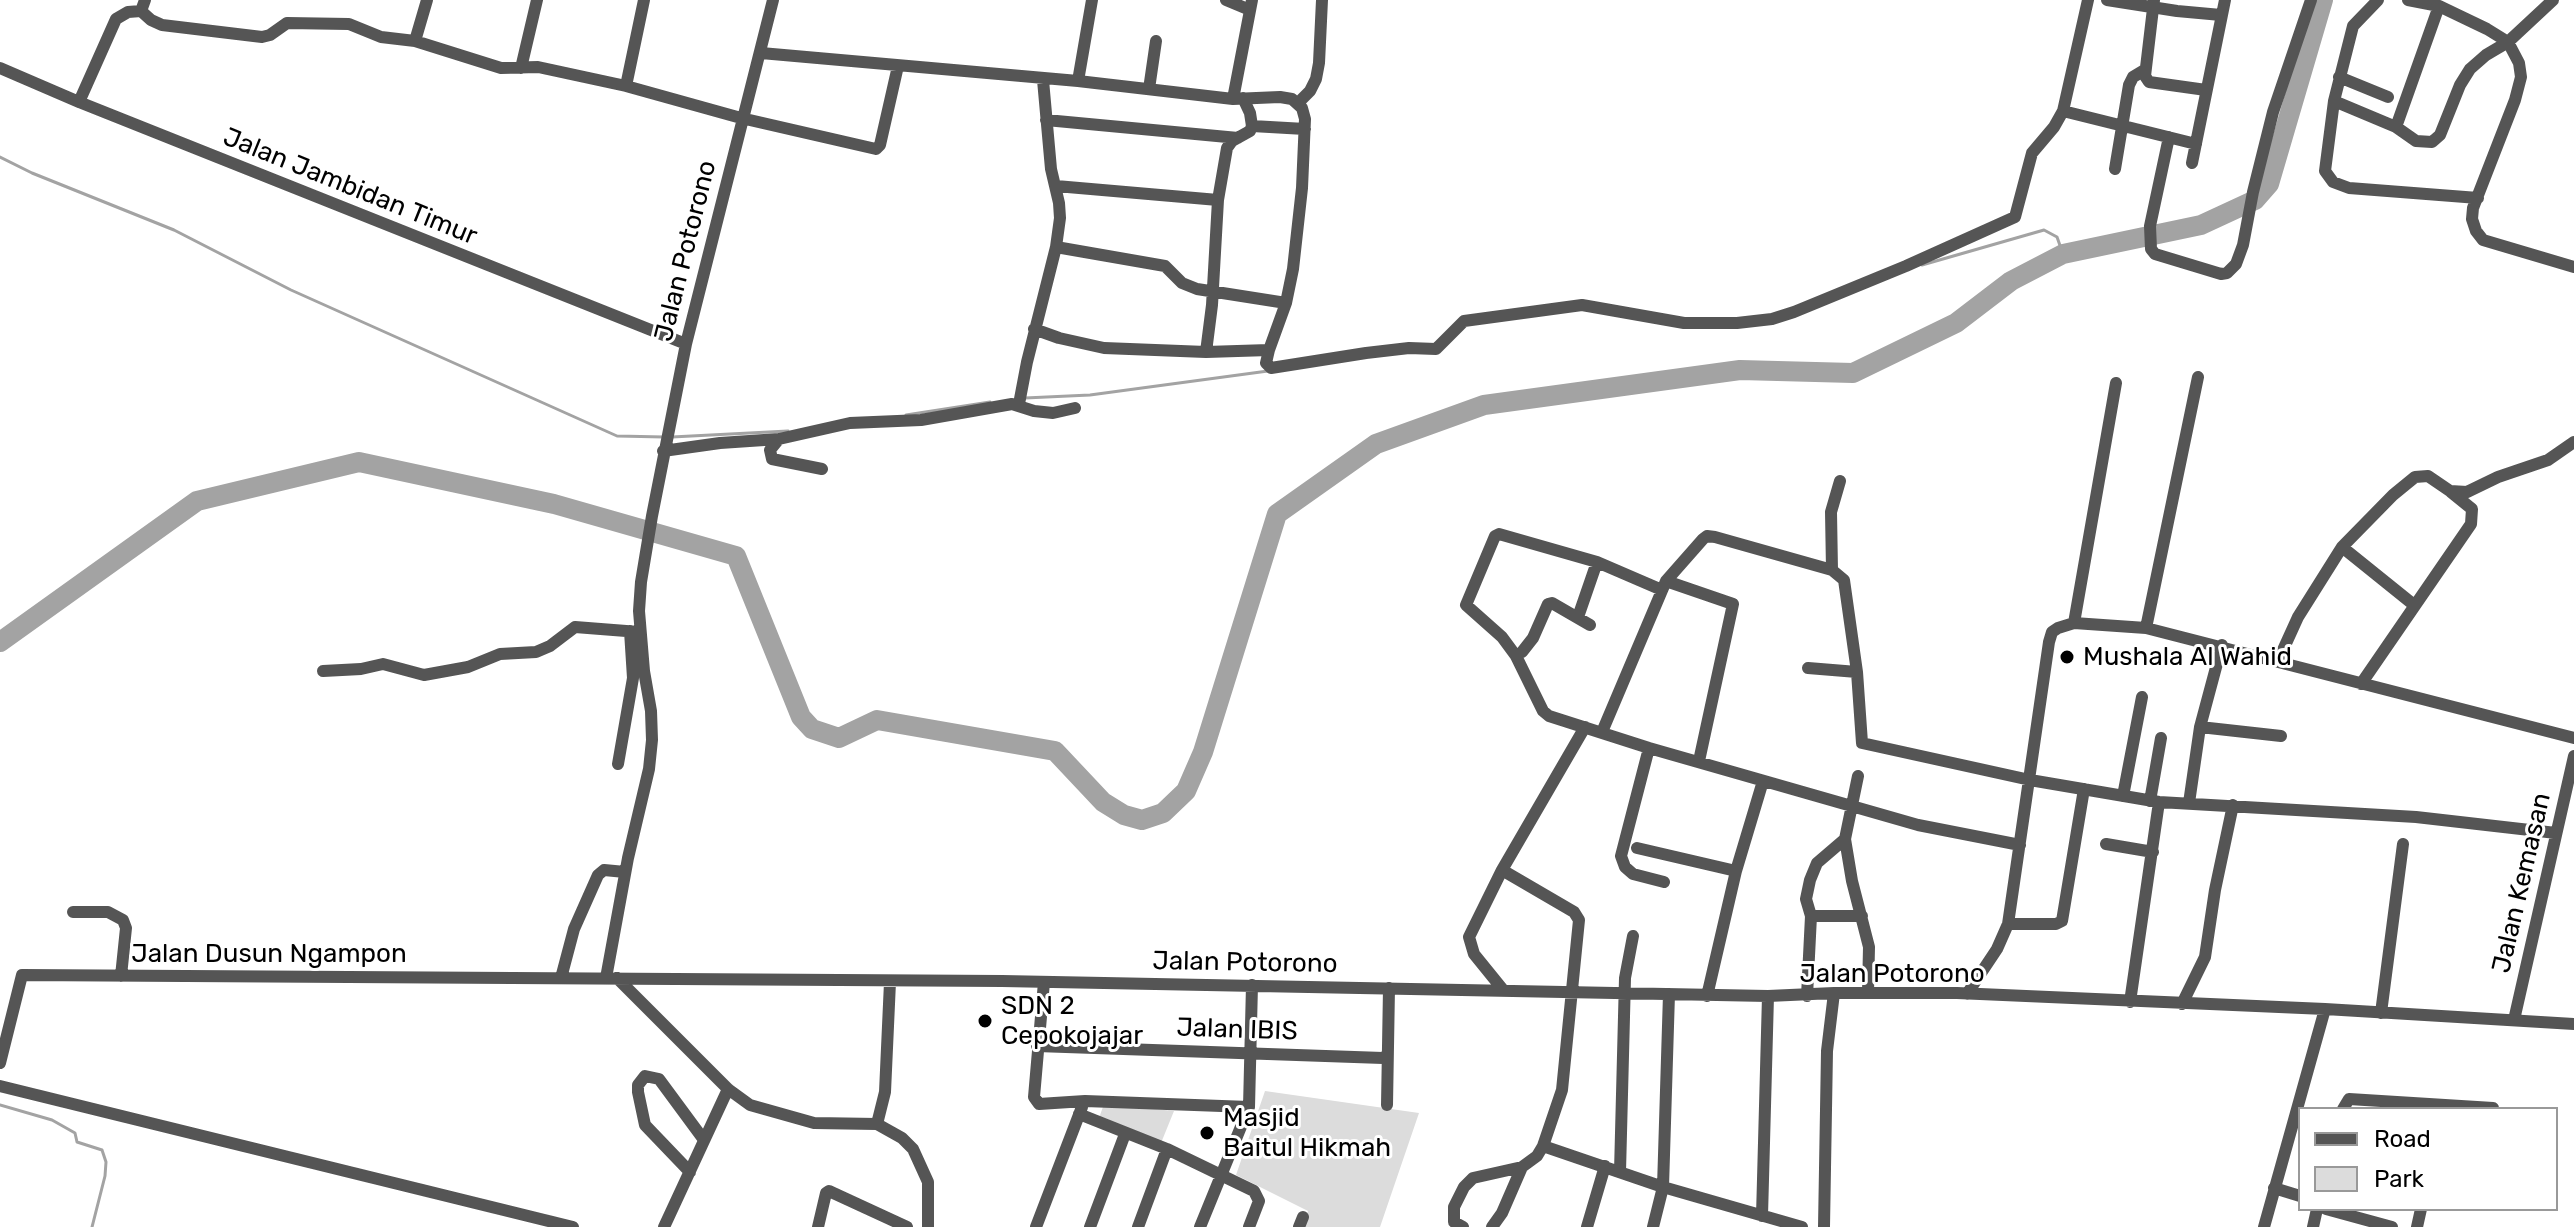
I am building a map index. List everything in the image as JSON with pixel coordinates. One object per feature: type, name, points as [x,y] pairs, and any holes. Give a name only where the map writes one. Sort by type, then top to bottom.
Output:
[{"type":"street","points":[[415,41],[427,0]]},
{"type":"street","points":[[521,68],[537,0]]},
{"type":"street","points":[[626,86],[644,0]]},
{"type":"street","name":"Jalan Potorono","points":[[635,631],[647,542],[686,344],[773,0]]},
{"type":"street","points":[[1078,81],[1092,0]]},
{"type":"street","points":[[1206,352],[1218,200],[1227,148],[1250,131],[1252,126],[1250,113],[1238,99],[1251,5],[1226,0]]},
{"type":"street","points":[[1298,103],[1316,79],[1322,0]]},
{"type":"street","points":[[761,53],[1078,81],[1238,99],[1292,99],[1302,108],[1305,129],[1299,215],[1286,303],[1266,363],[1271,368],[1409,348],[1436,349],[1464,321],[1582,305],[1684,323],[1737,323],[1772,319],[1906,266],[2015,217],[2032,153],[2063,111],[2088,0]]},
{"type":"street","points":[[2107,0],[2221,15]]},
{"type":"street","points":[[2192,163],[2225,0]]},
{"type":"street","points":[[2169,137],[2149,244],[2155,254],[2221,274],[2227,273],[2236,264],[2243,245],[2273,112],[2311,0]]},
{"type":"street","points":[[2378,0],[2353,26],[2334,101],[2325,171],[2333,182],[2349,188],[2478,198]]},
{"type":"street","points":[[2408,0],[2439,6],[2487,29],[2508,42],[2519,63],[2521,77],[2515,100],[2472,219],[2476,231],[2483,240],[2574,267]]},
{"type":"street","points":[[2334,101],[2396,127],[2416,141],[2432,142],[2440,135],[2460,85],[2470,69],[2508,42],[2553,0]]},
{"type":"street","points":[[2153,4],[2143,71],[2149,82],[2206,90]]},
{"type":"street","points":[[79,102],[116,19],[143,6],[151,20],[162,25],[262,37],[287,23],[349,24],[381,37],[415,41],[501,68],[538,67],[878,149],[898,66]]},
{"type":"street","points":[[2396,127],[2439,6]]},
{"type":"street","points":[[1149,89],[1156,41]]},
{"type":"street","name":"Jalan Jambidan Timur","points":[[0,68],[686,344]]},
{"type":"street","points":[[2115,169],[2129,85],[2133,77],[2143,71]]},
{"type":"street","points":[[2339,77],[2388,97]]},
{"type":"street","points":[[1019,401],[1056,247],[1060,218],[1051,169],[1043,80]]},
{"type":"street","points":[[2063,111],[2196,144]]},
{"type":"street","points":[[1046,120],[1238,138]]},
{"type":"street","points":[[1252,126],[1305,129]]},
{"type":"street","points":[[1056,186],[1218,200]]},
{"type":"street","points":[[1056,247],[1165,266],[1182,283],[1197,289],[1286,303]]},
{"type":"street","points":[[1034,329],[1104,348],[1206,352],[1269,350]]},
{"type":"street","points":[[2146,628],[2198,377]]},
{"type":"street","points":[[2074,623],[2116,383]]},
{"type":"street","points":[[664,448],[779,439],[850,423],[921,420],[1019,401],[1034,411],[1053,413],[1075,408]]},
{"type":"street","points":[[779,439],[770,450],[772,459],[822,469]]},
{"type":"street","points":[[2450,491],[2467,492],[2498,477],[2544,462],[2574,442]]},
{"type":"street","points":[[2278,661],[2298,617],[2342,547],[2393,495],[2419,474],[2428,476],[2472,509],[2471,524],[2361,684]]},
{"type":"street","points":[[1832,570],[1831,512],[1840,481]]},
{"type":"street","points":[[1699,761],[1733,604],[1597,562],[1499,534],[1495,536],[1466,605],[1502,637],[1516,656],[1543,711],[1549,716],[1649,748],[1918,825],[2020,845]]},
{"type":"street","points":[[1602,732],[1664,585],[1707,536],[1832,570],[1844,580],[1857,672],[1862,743],[2030,780],[2154,801],[2416,817],[2556,833]]},
{"type":"street","points":[[2342,547],[2414,605]]},
{"type":"street","points":[[1578,617],[1597,562]]},
{"type":"street","points":[[1522,652],[1533,638],[1548,604],[1590,625]]},
{"type":"street","points":[[1967,994],[1997,949],[2008,924],[2052,632],[2074,623],[2146,628],[2222,645],[2574,738]]},
{"type":"street","points":[[323,671],[361,669],[383,664],[429,674],[468,667],[496,655],[536,652],[550,646],[575,627],[635,631]]},
{"type":"street","points":[[618,764],[633,678],[635,631]]},
{"type":"street","points":[[635,631],[651,711],[652,740],[649,769],[625,872],[611,978],[728,1089],[750,1105],[814,1123],[877,1124],[902,1138],[913,1149],[928,1182],[928,1227]]},
{"type":"street","points":[[2189,803],[2200,727],[2222,645]]},
{"type":"street","points":[[1808,668],[1857,672]]},
{"type":"street","points":[[2123,796],[2142,697]]},
{"type":"street","points":[[1504,991],[1474,954],[1469,937],[1502,870],[1585,727]]},
{"type":"street","points":[[2200,727],[2281,736]]},
{"type":"street","points":[[2130,1002],[2153,852],[2154,801],[2161,738]]},
{"type":"street","points":[[1649,748],[1621,856],[1625,867],[1633,874],[1664,882]]},
{"type":"street","name":"Jalan Kemasan","points":[[2514,1020],[2556,833],[2568,806],[2574,756]]},
{"type":"street","points":[[1858,776],[1845,839],[1869,947],[1868,993]]},
{"type":"street","points":[[1707,996],[1736,871],[1763,781]]},
{"type":"street","points":[[2008,924],[2056,924],[2062,921],[2084,789]]},
{"type":"street","points":[[2182,1004],[2205,957],[2233,805]]},
{"type":"street","points":[[1807,996],[1811,916],[1806,899],[1817,863],[1845,839]]},
{"type":"street","points":[[2106,844],[2153,852]]},
{"type":"street","points":[[2381,1013],[2403,844]]},
{"type":"street","points":[[1637,848],[1736,871]]},
{"type":"street","points":[[561,978],[574,929],[598,875],[604,870],[625,872]]},
{"type":"street","points":[[1463,1227],[1454,1222],[1453,1216],[1464,1187],[1473,1178],[1522,1167],[1537,1156],[1562,1090],[1579,920],[1574,912],[1502,870]]},
{"type":"street","points":[[73,912],[108,912],[123,920],[126,928],[121,976]]},
{"type":"street","points":[[1811,916],[1862,916]]},
{"type":"street","points":[[1620,1172],[1625,978],[1633,936]]},
{"type":"street","name":"Jalan Dusun Ngampon","points":[[0,1063],[22,975],[611,978]]},
{"type":"street","name":"Jalan Potorono","points":[[611,978],[1252,985],[1707,996],[1967,994],[2325,1009],[2574,1024]]},
{"type":"street","points":[[877,1124],[885,1092],[890,982]]},
{"type":"street","points":[[1044,982],[1037,1046],[1036,1103],[1085,1101],[1249,1107]]},
{"type":"street","points":[[1200,1227],[1249,1107],[1252,985]]},
{"type":"street","points":[[1387,1105],[1389,988]]},
{"type":"street","points":[[1824,1227],[1826,1065],[1834,993]]},
{"type":"street","points":[[1653,1227],[1663,1187],[1669,994]]},
{"type":"street","points":[[1762,1216],[1768,996]]},
{"type":"street","points":[[2264,1227],[2325,1009]]},
{"type":"street","name":"Jalan IBIS","points":[[1037,1046],[1383,1058],[1387,1055]]},
{"type":"street","points":[[690,1172],[645,1125],[638,1085],[645,1076],[659,1079],[704,1140]]},
{"type":"street","points":[[0,1086],[573,1227]]},
{"type":"street","points":[[664,1227],[728,1089]]},
{"type":"street","points":[[2344,1107],[2349,1099],[2393,1106],[2442,1107]]},
{"type":"street","points":[[1036,1227],[1085,1101]]},
{"type":"street","points":[[1079,1114],[1167,1149],[1258,1196],[1249,1227]]},
{"type":"street","points":[[1090,1227],[1125,1134]]},
{"type":"street","points":[[1543,1146],[1663,1187],[1802,1227]]},
{"type":"street","points":[[1138,1227],[1167,1149]]},
{"type":"street","points":[[1587,1227],[1605,1166]]},
{"type":"street","points":[[1492,1227],[1502,1213],[1522,1167]]},
{"type":"street","points":[[2274,1188],[2298,1195]]},
{"type":"street","points":[[818,1227],[829,1191],[907,1227]]},
{"type":"street","points":[[2335,1211],[2392,1227]]},
{"type":"green space","points":[[1265,1091],[1419,1113],[1380,1227],[1303,1227],[1308,1211],[1236,1175]]},
{"type":"green space","points":[[1104,1104],[1174,1111],[1161,1143],[1099,1118]]},
{"type":"waterway","points":[[0,642],[197,501],[359,462],[554,504],[736,556],[801,717],[812,729],[839,738],[877,720],[1055,751],[1103,802],[1124,815],[1142,820],[1163,813],[1186,791],[1203,752],[1277,514],[1376,444],[1484,405],[1740,370],[1853,373],[1956,323],[2011,281],[2063,254],[2201,225],[2255,200],[2269,184],[2323,0]]},
{"type":"waterway","points":[[0,157],[174,230],[291,290],[617,436],[664,437]]},
{"type":"waterway","points":[[1922,265],[2044,230],[2057,237],[2063,254]]},
{"type":"waterway","points":[[1025,398],[1090,395],[1268,371]]},
{"type":"waterway","points":[[906,415],[990,402]]},
{"type":"waterway","points":[[672,437],[788,431]]},
{"type":"waterway","points":[[0,1105],[52,1120],[75,1133],[77,1142],[102,1150],[106,1162],[105,1176],[92,1227]]},
{"type":"place","name":"Mushala Al Wahid","points":[[2067,657]]},
{"type":"place","name":"SDN 2 Cepokojajar","points":[[985,1021]]},
{"type":"place","name":"Masjid Baitul Hikmah","points":[[1207,1133]]}]
